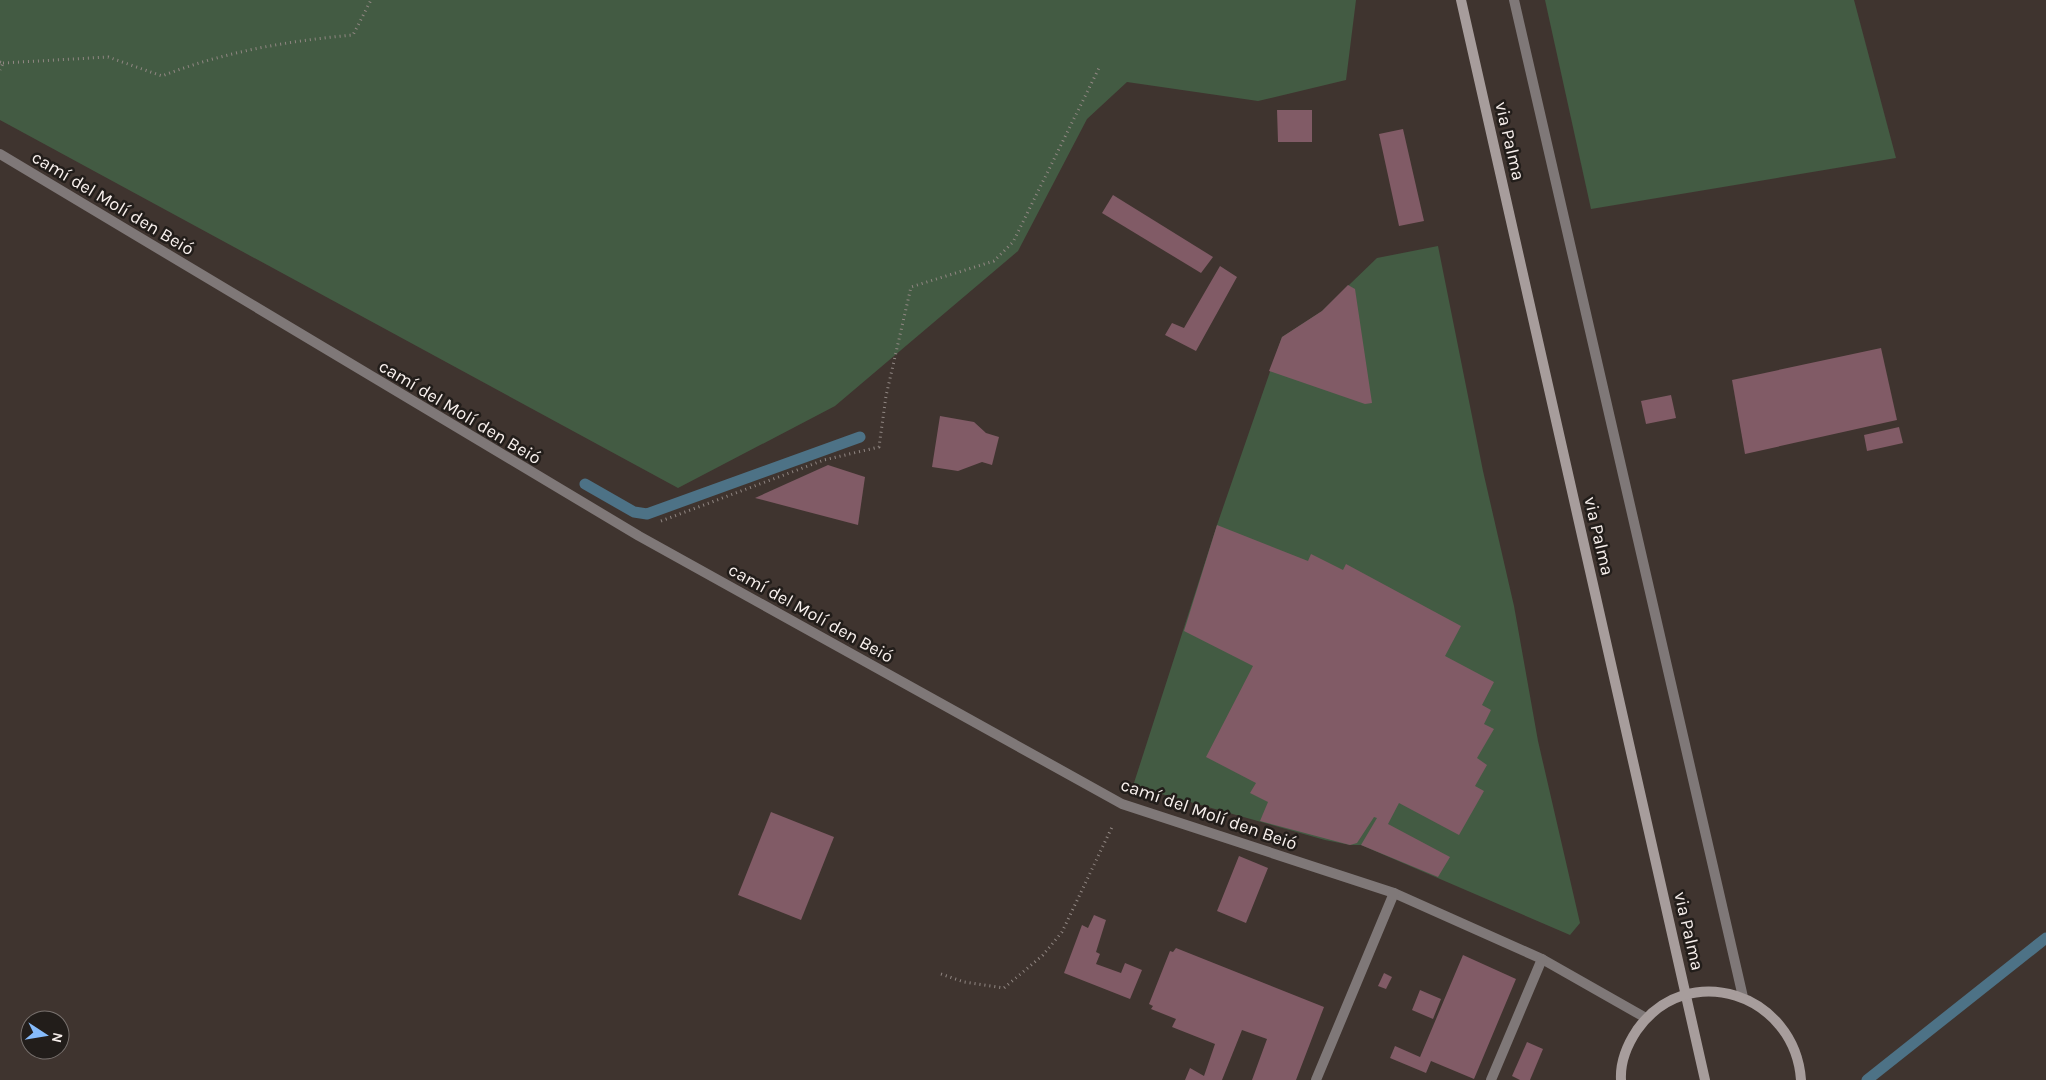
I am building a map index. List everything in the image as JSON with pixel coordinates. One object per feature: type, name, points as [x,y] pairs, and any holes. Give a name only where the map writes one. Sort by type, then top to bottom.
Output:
[{"type":"main road","name":"via Palma","points":[[1462,0],[1705,1080]]},
{"type":"main road","points":[[1621,1080],[1620,1068],[1629,1042],[1646,1018],[1664,1004],[1686,994],[1715,992],[1744,998],[1769,1012],[1788,1034],[1800,1061],[1801,1080]]},
{"type":"street","points":[[1514,0],[1744,998]]},
{"type":"street","name":"camí del Molí den Beió","points":[[0,154],[631,532],[1122,804],[1394,893],[1542,960],[1646,1018]]},
{"type":"street","points":[[1316,1080],[1394,893]]},
{"type":"street","points":[[1491,1080],[1542,960]]},
{"type":"path","points":[[0,70],[2,63],[108,57],[162,76],[203,60],[303,40],[353,35],[371,0]]},
{"type":"path","points":[[631,532],[824,460],[879,447],[886,396],[911,288],[994,262],[1013,242],[1100,66]]},
{"type":"path","points":[[941,974],[964,982],[1004,988],[1043,955],[1062,932],[1122,804]]},
{"type":"green space","points":[[0,0],[1356,0],[1346,80],[1258,101],[1127,82],[1087,119],[1018,251],[835,406],[678,488],[0,120]]},
{"type":"green space","points":[[1545,0],[1854,0],[1896,158],[1591,209]]},
{"type":"green space","points":[[1438,246],[1483,471],[1514,606],[1538,741],[1580,923],[1570,935],[1361,845],[1350,845],[1325,840],[1133,786],[1217,525],[1282,337],[1322,311],[1377,258]]},
{"type":"building","points":[[1277,110],[1312,110],[1312,142],[1278,142]]},
{"type":"building","points":[[1403,129],[1424,221],[1399,226],[1379,134]]},
{"type":"building","points":[[1113,195],[1213,257],[1201,273],[1102,213]]},
{"type":"building","points":[[1220,266],[1237,277],[1196,351],[1165,335],[1172,323],[1184,328]]},
{"type":"building","points":[[1348,285],[1355,289],[1372,403],[1365,404],[1269,371],[1282,337],[1322,311]]},
{"type":"building","points":[[1881,348],[1897,420],[1745,454],[1732,380]]},
{"type":"building","points":[[1671,395],[1676,418],[1646,424],[1641,401]]},
{"type":"building","points":[[940,416],[974,422],[986,433],[999,437],[992,465],[982,462],[958,471],[932,467]]},
{"type":"building","points":[[1899,427],[1903,443],[1867,451],[1864,435]]},
{"type":"building","points":[[828,465],[865,477],[858,525],[755,498]]},
{"type":"building","points":[[1217,525],[1308,561],[1311,554],[1343,570],[1346,564],[1461,626],[1445,656],[1494,682],[1482,705],[1491,710],[1484,724],[1494,729],[1477,758],[1487,765],[1475,786],[1484,791],[1459,835],[1399,803],[1388,824],[1450,857],[1438,877],[1361,845],[1377,818],[1374,817],[1357,843],[1350,845],[1260,821],[1268,802],[1250,793],[1256,783],[1206,757],[1253,666],[1184,631]]},
{"type":"building","points":[[771,812],[834,837],[801,920],[738,895]]},
{"type":"building","points":[[1239,856],[1268,868],[1246,923],[1217,911]]},
{"type":"building","points":[[1094,915],[1106,920],[1096,952],[1100,954],[1096,964],[1121,973],[1125,963],[1142,970],[1130,999],[1064,973],[1082,925],[1088,928]]},
{"type":"building","points":[[1176,948],[1324,1007],[1296,1080],[1252,1080],[1267,1039],[1242,1030],[1222,1080],[1185,1080],[1190,1068],[1204,1076],[1215,1044],[1172,1027],[1176,1019],[1151,1009],[1153,1006],[1149,1004],[1170,951],[1173,952]]},
{"type":"building","points":[[1463,955],[1516,979],[1474,1079],[1431,1061],[1426,1073],[1390,1058],[1395,1046],[1420,1057]]},
{"type":"building","points":[[1384,973],[1392,977],[1386,989],[1378,986]]},
{"type":"building","points":[[1420,990],[1441,999],[1433,1019],[1412,1010]]},
{"type":"building","points":[[1527,1042],[1543,1049],[1530,1080],[1520,1080],[1512,1076]]},
{"type":"waterway","points":[[585,484],[634,512],[647,514],[860,437]]},
{"type":"waterway","points":[[1867,1080],[2046,938]]}]
